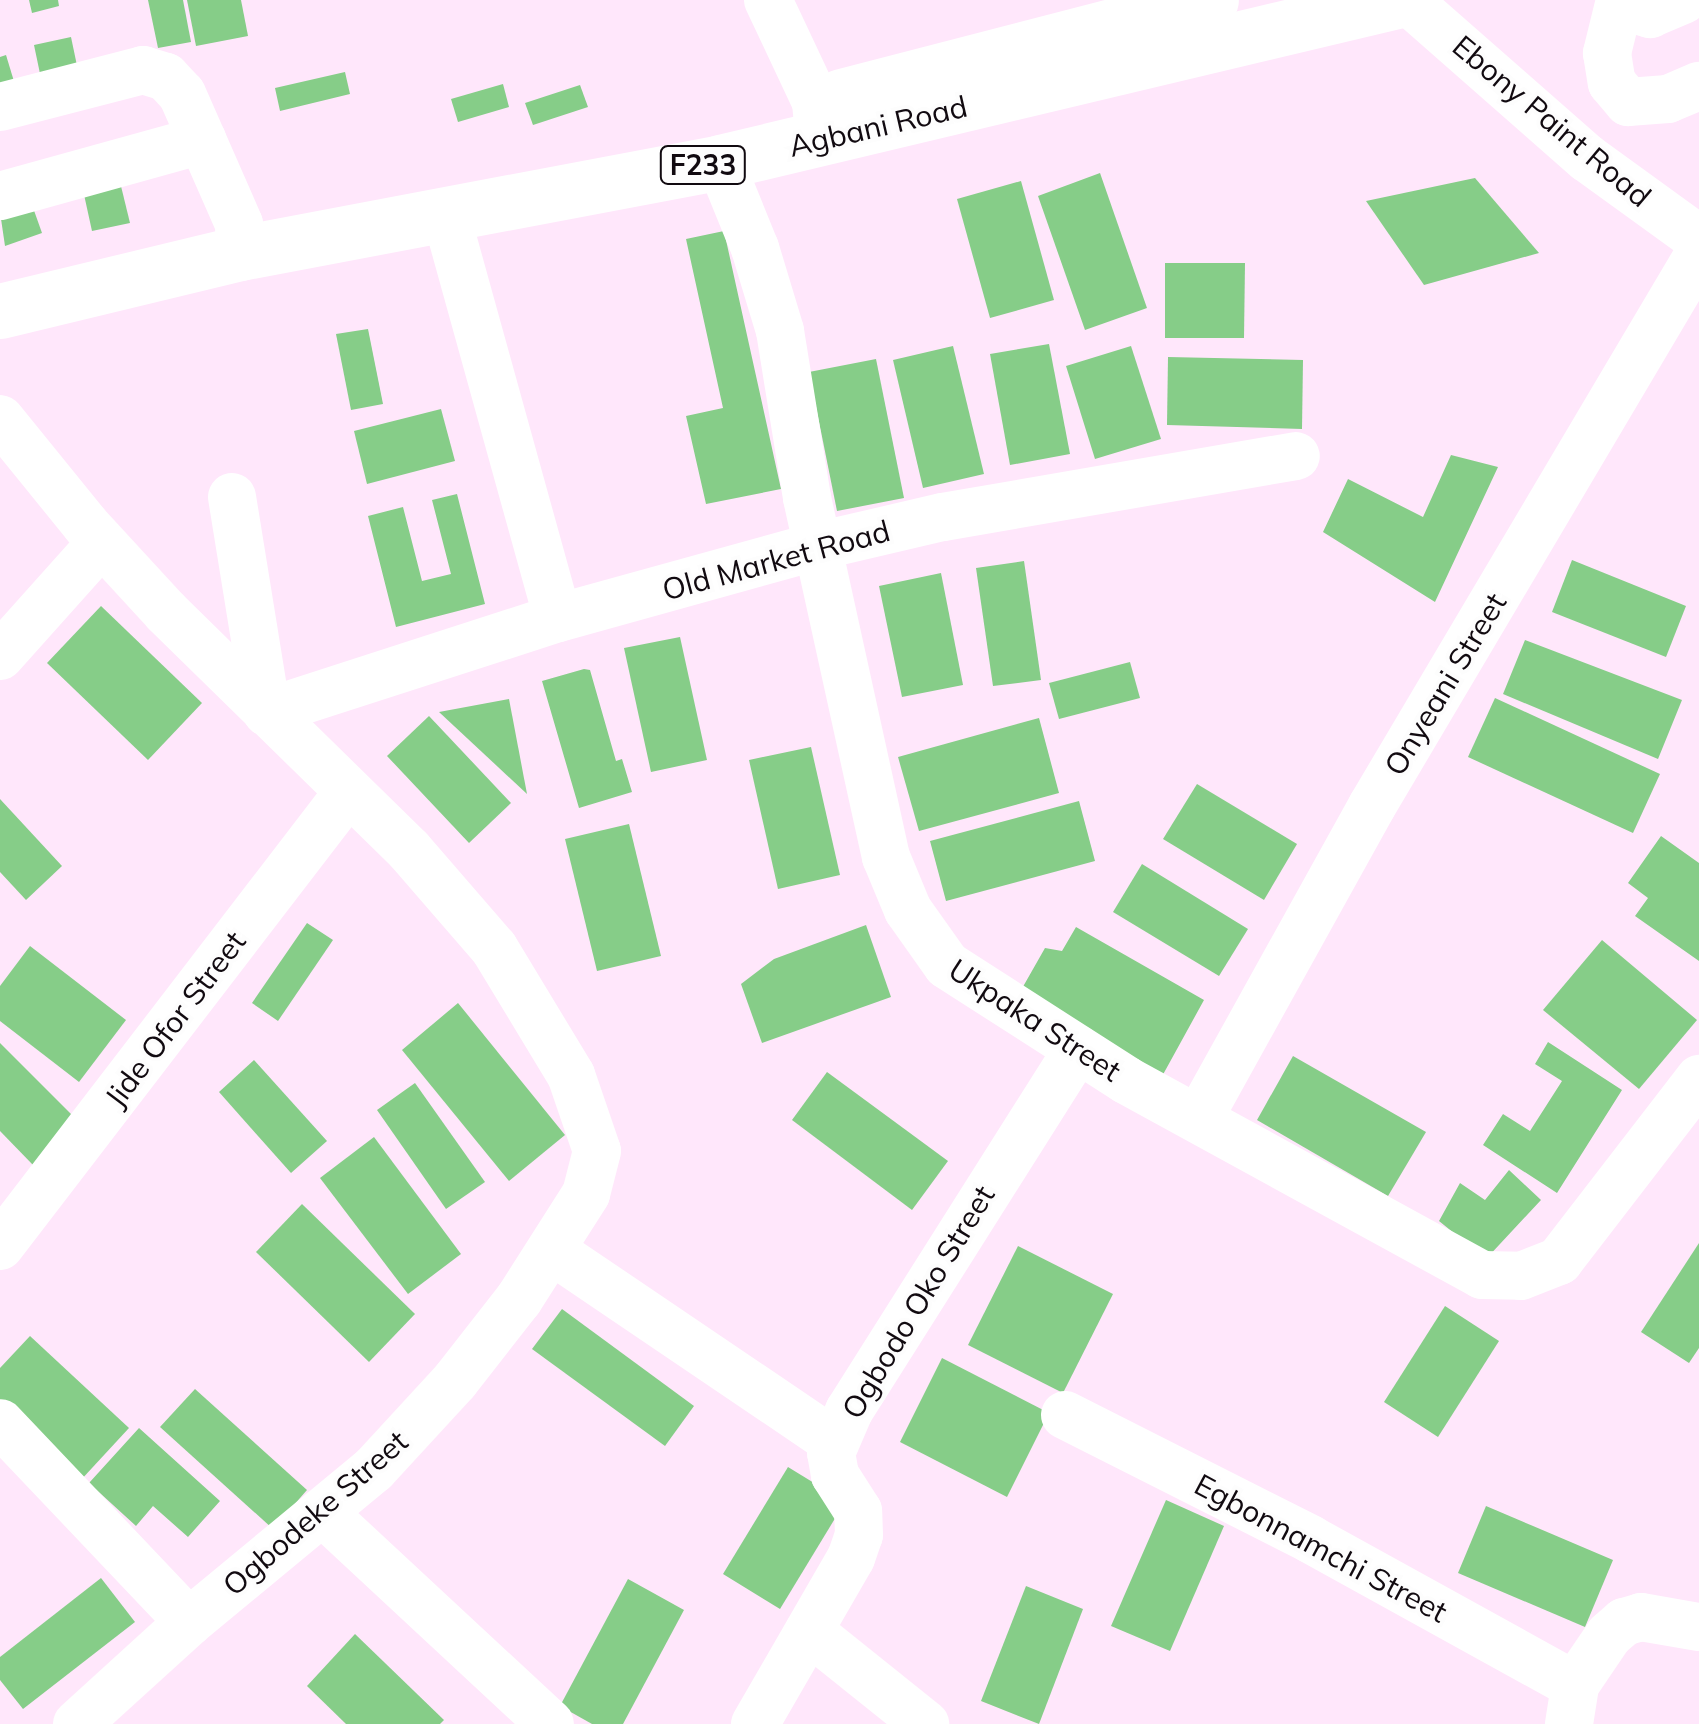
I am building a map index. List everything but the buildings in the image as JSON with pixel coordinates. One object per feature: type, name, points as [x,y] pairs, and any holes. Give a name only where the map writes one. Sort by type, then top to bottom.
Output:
[{"type":"main road","name":"Agbani Road","points":[[0,281],[239,238],[446,216],[720,162],[818,120],[1211,0]]},
{"type":"main road","name":"Agbani Road","points":[[0,311],[378,191],[567,157],[818,120],[1404,0]]},
{"type":"street","points":[[768,0],[818,120]]},
{"type":"street","name":"Ebony Paint Road","points":[[1404,0],[1587,158],[1699,238]]},
{"type":"street","points":[[1620,0],[1607,53],[1612,83],[1628,102],[1668,99],[1699,86]]},
{"type":"street","points":[[1628,0],[1636,10],[1650,14],[1683,0]]},
{"type":"street","points":[[0,108],[143,70],[166,77],[182,94],[239,238]]},
{"type":"street","points":[[0,196],[202,140]]},
{"type":"street","name":"Ukpaka Street","points":[[720,162],[770,292],[818,546],[878,827],[908,910],[947,965],[1078,1050],[1450,1260],[1500,1277],[1544,1270],[1558,1260],[1684,1130],[1699,1079]]},
{"type":"street","points":[[446,216],[558,618]]},
{"type":"street","name":"Onyeani Street","points":[[1200,1118],[1372,806],[1699,254]]},
{"type":"street","points":[[0,419],[101,543],[349,792]]},
{"type":"street","name":"Old Market Road","points":[[268,712],[558,618],[818,546],[943,517],[1296,456]]},
{"type":"street","points":[[232,497],[268,712]]},
{"type":"street","points":[[0,656],[101,543]]},
{"type":"street","name":"Ogbodeke Street","points":[[77,1724],[189,1622],[374,1469],[489,1341],[586,1194],[597,1151],[571,1075],[494,948],[409,850],[349,792]]},
{"type":"street","name":"Jide Ofor Street","points":[[0,1246],[349,792]]},
{"type":"street","name":"Ogbodo Oko Street","points":[[756,1724],[851,1558],[859,1535],[858,1511],[835,1474],[831,1454],[835,1442],[903,1322],[1078,1050]]},
{"type":"street","points":[[551,1250],[835,1442]]},
{"type":"street","name":"Egbonnamchi Street","points":[[1065,1415],[1310,1539],[1572,1705]]},
{"type":"street","points":[[0,1423],[189,1622]]},
{"type":"street","points":[[322,1512],[550,1724]]},
{"type":"street","points":[[1572,1705],[1609,1636],[1624,1622],[1640,1616],[1699,1627]]},
{"type":"street","points":[[809,1631],[925,1724]]}]
